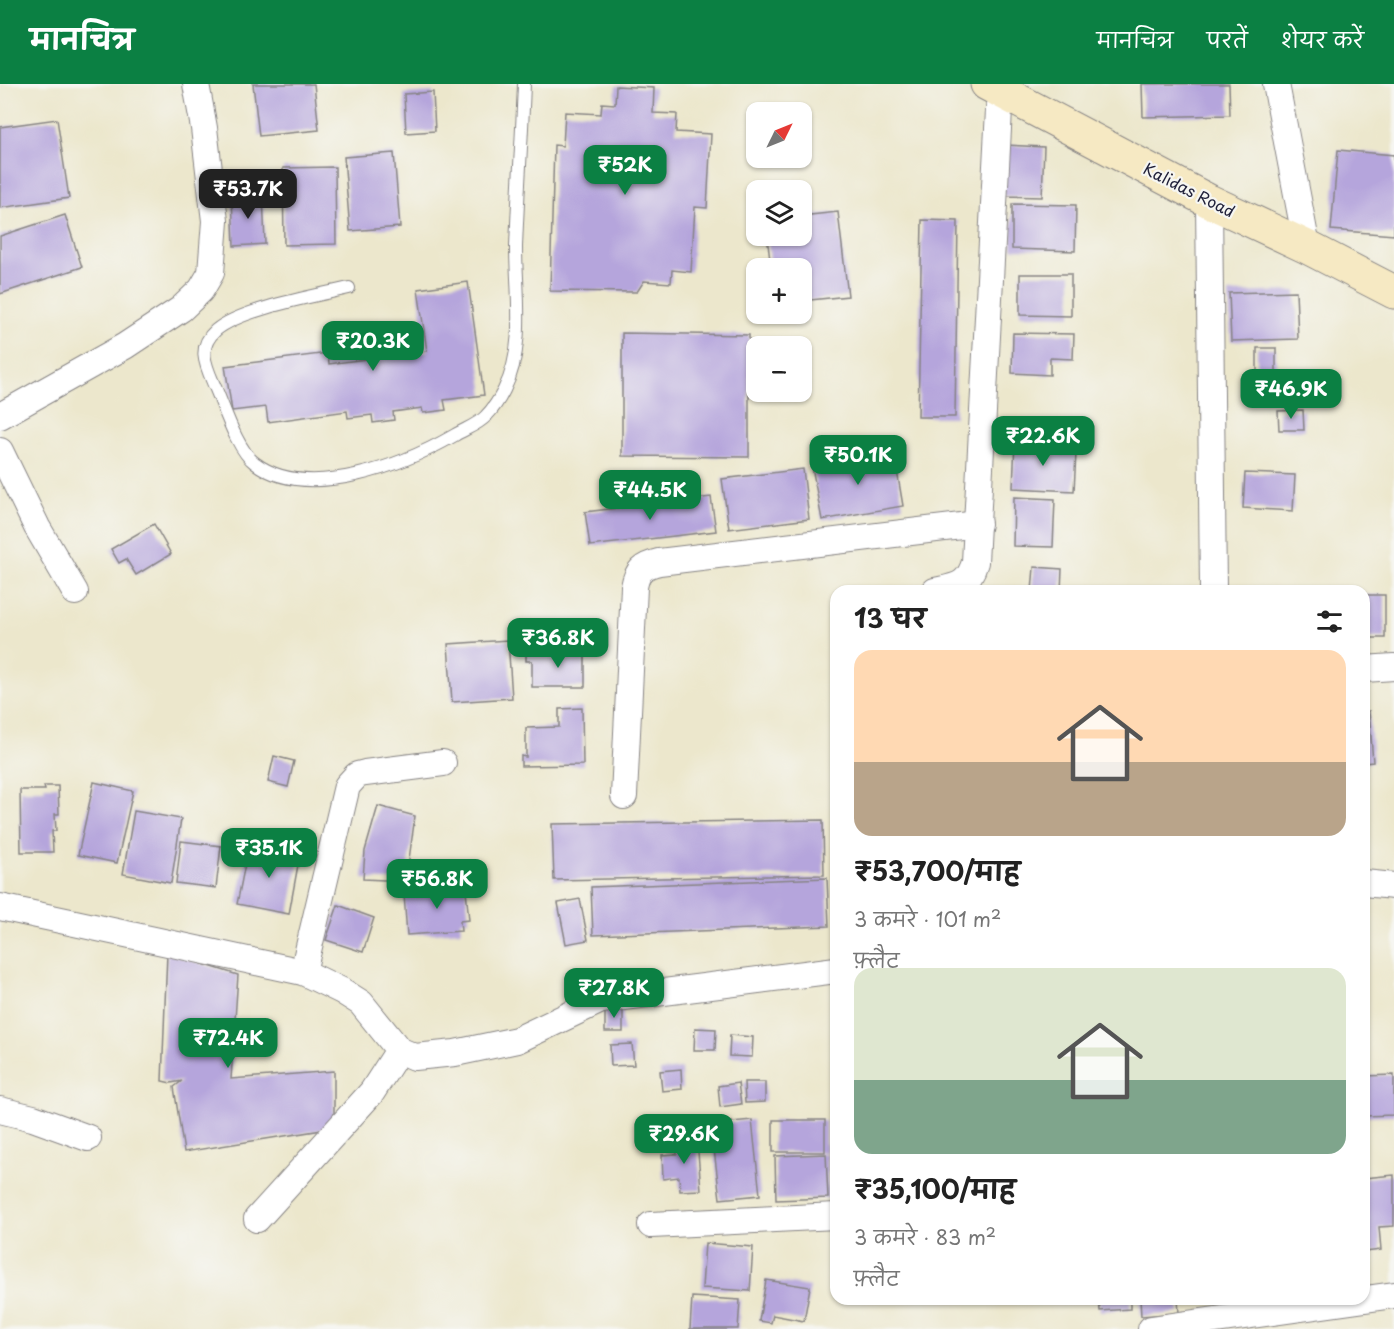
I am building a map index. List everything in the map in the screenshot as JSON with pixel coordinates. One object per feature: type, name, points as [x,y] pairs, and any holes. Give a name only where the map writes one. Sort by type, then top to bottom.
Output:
[{"type":"street","points":[[0,416],[124,346],[181,309],[201,290],[211,273],[215,221],[204,128],[196,84]]},
{"type":"street","points":[[1276,84],[1307,247]]},
{"type":"street","points":[[957,585],[964,583],[971,575],[975,562],[978,524],[993,88]]},
{"type":"street","name":"Kalidas Road","points":[[993,88],[1209,201],[1307,247],[1394,292]]},
{"type":"street","points":[[1209,201],[1213,585]]},
{"type":"street","points":[[0,451],[37,527],[75,592]]},
{"type":"street","points":[[624,796],[634,588],[636,576],[642,567],[659,562],[978,524]]},
{"type":"street","points":[[1370,669],[1394,667]]},
{"type":"street","points":[[303,972],[347,786],[357,775],[365,773],[442,763]]},
{"type":"street","points":[[1370,884],[1394,886]]},
{"type":"street","points":[[0,907],[303,972],[361,1003],[399,1050],[415,1057],[438,1055],[517,1040],[570,1013],[608,998],[830,971]]},
{"type":"street","points":[[257,1219],[372,1092],[399,1050]]},
{"type":"street","points":[[0,1110],[33,1118],[88,1138]]},
{"type":"street","points":[[651,1225],[830,1216]]},
{"type":"street","points":[[1370,1297],[1394,1295]]},
{"type":"street","points":[[1161,1328],[1272,1306]]},
{"type":"lane","points":[[349,288],[253,312],[218,328],[207,339],[203,354],[207,368],[240,444],[253,462],[272,473],[297,479],[333,479],[387,467],[428,451],[486,417],[504,390],[514,362],[518,318],[516,248],[524,84]]},
{"type":"building","points":[[253,84],[314,84],[319,130],[259,136]]},
{"type":"building","points":[[1142,84],[1229,84],[1230,115],[1143,117]]},
{"type":"building","points":[[616,86],[654,88],[653,113],[677,114],[676,132],[711,134],[707,208],[695,207],[691,272],[672,270],[671,283],[644,281],[637,292],[550,291],[554,145],[563,146],[565,112],[601,114],[602,103],[615,104]]},
{"type":"building","points":[[433,92],[435,131],[406,133],[404,94]]},
{"type":"building","points":[[57,119],[69,198],[0,208],[0,127]]},
{"type":"building","points":[[1005,145],[1044,147],[1042,197],[1003,196]]},
{"type":"building","points":[[1338,150],[1394,155],[1394,235],[1331,230]]},
{"type":"building","points":[[394,153],[400,227],[350,231],[344,157]]},
{"type":"building","points":[[335,167],[336,244],[284,245],[283,168]]},
{"type":"building","points":[[263,195],[265,244],[234,246],[232,196]]},
{"type":"building","points":[[1012,204],[1076,205],[1075,251],[1012,249]]},
{"type":"building","points":[[838,212],[848,296],[812,300],[812,258],[770,258],[768,246],[812,246],[812,215]]},
{"type":"building","points":[[65,215],[82,267],[0,294],[0,236]]},
{"type":"building","points":[[922,220],[958,221],[955,417],[918,417]]},
{"type":"building","points":[[1020,274],[1071,274],[1071,316],[1020,315]]},
{"type":"building","points":[[468,282],[484,395],[444,400],[446,410],[423,413],[422,408],[393,412],[394,420],[373,423],[372,415],[348,418],[347,411],[268,422],[266,407],[232,411],[225,366],[328,353],[329,364],[427,351],[418,289]]},
{"type":"building","points":[[1296,291],[1298,339],[1231,341],[1229,293]]},
{"type":"building","points":[[622,333],[749,335],[746,336],[746,402],[749,402],[749,457],[622,456]]},
{"type":"building","points":[[1013,333],[1074,334],[1073,359],[1050,358],[1050,375],[1012,373]]},
{"type":"building","points":[[1257,348],[1276,348],[1276,390],[1257,390]]},
{"type":"building","points":[[1303,410],[1304,430],[1279,430],[1278,411]]},
{"type":"building","points":[[1015,441],[1055,443],[1054,452],[1076,453],[1074,491],[1013,488]]},
{"type":"building","points":[[894,453],[903,506],[822,520],[812,467]]},
{"type":"building","points":[[803,469],[809,519],[729,529],[722,479]]},
{"type":"building","points":[[1245,473],[1295,475],[1293,511],[1243,508]]},
{"type":"building","points":[[711,497],[716,531],[590,546],[585,512]]},
{"type":"building","points":[[1014,497],[1055,499],[1053,547],[1013,546]]},
{"type":"building","points":[[154,524],[171,554],[136,575],[126,559],[119,563],[111,549]]},
{"type":"building","points":[[1034,567],[1062,569],[1061,585],[1032,585]]},
{"type":"building","points":[[1370,595],[1385,595],[1385,638],[1370,638]]},
{"type":"building","points":[[508,640],[512,698],[452,702],[448,644]]},
{"type":"building","points":[[585,652],[585,687],[532,687],[532,661],[526,661],[526,653]]},
{"type":"building","points":[[582,708],[583,765],[521,766],[521,756],[526,757],[526,728],[559,727],[559,709]]},
{"type":"building","points":[[1370,724],[1373,762],[1370,762]]},
{"type":"building","points":[[274,756],[294,761],[288,787],[268,782]]},
{"type":"building","points":[[94,782],[133,791],[117,863],[78,855]]},
{"type":"building","points":[[44,786],[58,786],[59,814],[55,814],[56,831],[52,831],[53,852],[21,852],[20,790],[45,790]]},
{"type":"building","points":[[378,806],[415,816],[406,881],[363,879],[365,851]]},
{"type":"building","points":[[134,811],[181,819],[171,883],[123,874]]},
{"type":"building","points":[[823,820],[824,875],[554,880],[552,824]]},
{"type":"building","points":[[181,841],[221,846],[216,888],[176,883]]},
{"type":"building","points":[[249,844],[300,854],[289,914],[237,904]]},
{"type":"building","points":[[827,878],[829,926],[593,935],[591,887]]},
{"type":"building","points":[[465,881],[469,920],[460,921],[461,931],[407,935],[404,894],[452,890],[451,882]]},
{"type":"building","points":[[580,899],[588,940],[566,944],[558,903]]},
{"type":"building","points":[[338,905],[374,918],[363,952],[326,940]]},
{"type":"building","points":[[167,953],[238,975],[231,1079],[334,1071],[334,1128],[184,1152],[174,1087],[182,1081],[171,1083],[162,1081]]},
{"type":"building","points":[[605,1006],[623,1006],[623,1032],[605,1032]]},
{"type":"building","points":[[695,1028],[716,1029],[715,1050],[694,1050]]},
{"type":"building","points":[[730,1035],[753,1037],[752,1057],[729,1056]]},
{"type":"building","points":[[632,1044],[634,1065],[611,1066],[610,1045]]},
{"type":"building","points":[[681,1069],[682,1089],[662,1091],[660,1071]]},
{"type":"building","points":[[1394,1075],[1394,1115],[1370,1116],[1370,1076]]},
{"type":"building","points":[[744,1082],[765,1082],[765,1102],[745,1103]]},
{"type":"building","points":[[738,1083],[741,1104],[720,1107],[718,1086]]},
{"type":"building","points":[[752,1120],[760,1195],[720,1199],[711,1124]]},
{"type":"building","points":[[773,1120],[825,1120],[825,1152],[773,1152]]},
{"type":"building","points":[[697,1139],[701,1190],[680,1191],[679,1177],[663,1179],[662,1155],[677,1154],[676,1140]]},
{"type":"building","points":[[826,1154],[828,1198],[776,1200],[775,1156]]},
{"type":"building","points":[[1394,1175],[1394,1226],[1379,1227],[1381,1250],[1370,1251],[1370,1177]]},
{"type":"building","points":[[705,1243],[753,1247],[750,1291],[702,1288]]},
{"type":"building","points":[[766,1280],[810,1287],[804,1321],[773,1315],[771,1323],[759,1321]]},
{"type":"building","points":[[692,1297],[740,1300],[738,1329],[690,1329]]},
{"type":"building","points":[[1100,1305],[1130,1305],[1130,1309],[1100,1311]]},
{"type":"building","points":[[1140,1305],[1178,1305],[1179,1313],[1141,1316]]}]
